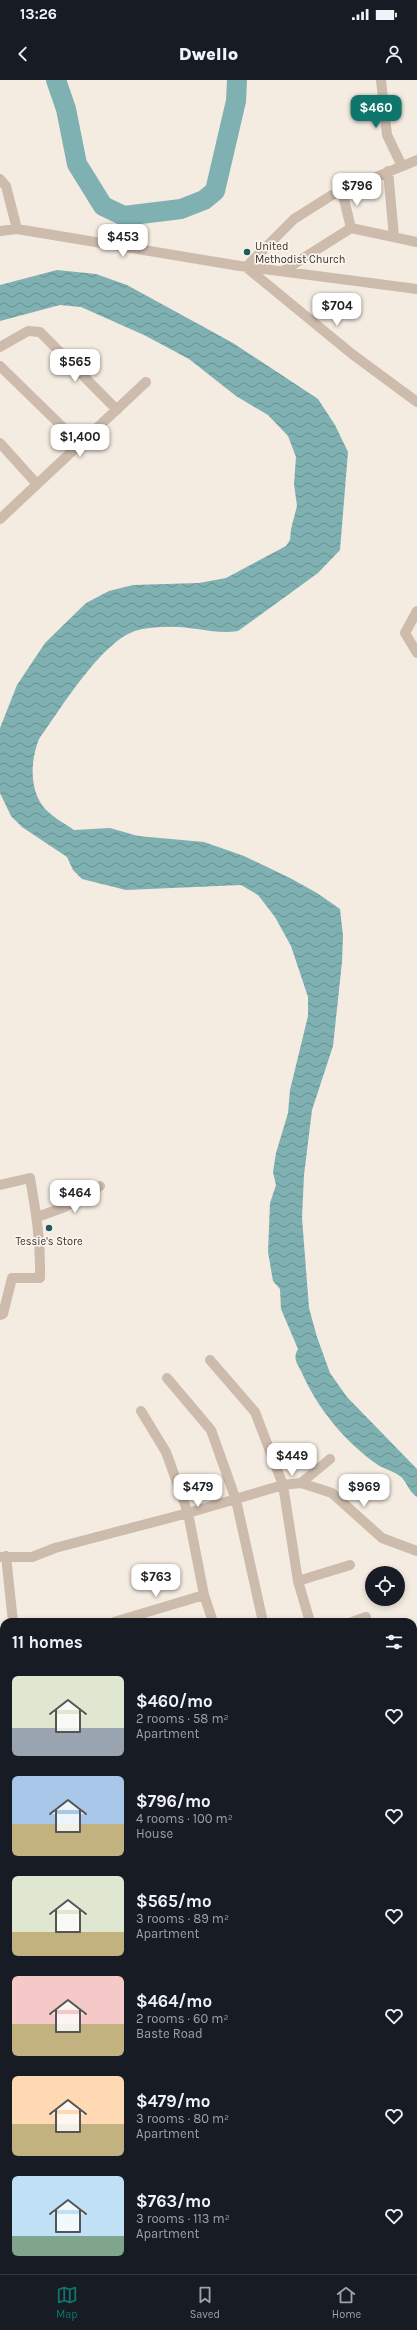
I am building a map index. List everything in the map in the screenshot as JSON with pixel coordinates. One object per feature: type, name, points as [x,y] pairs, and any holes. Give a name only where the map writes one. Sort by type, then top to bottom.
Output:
[{"type":"street","points":[[381,80],[387,135],[402,166]]},
{"type":"street","points":[[246,267],[294,219],[332,194],[417,160]]},
{"type":"street","points":[[388,172],[394,237]]},
{"type":"street","points":[[0,179],[6,186],[17,229]]},
{"type":"street","points":[[342,191],[351,228]]},
{"type":"street","points":[[283,271],[351,228],[417,242]]},
{"type":"street","points":[[0,231],[17,229],[246,267],[417,289]]},
{"type":"street","points":[[246,267],[352,354],[417,402]]},
{"type":"street","points":[[0,347],[28,331],[40,332],[117,410]]},
{"type":"street","points":[[0,366],[79,443]]},
{"type":"street","points":[[0,519],[36,483],[146,382]]},
{"type":"street","points":[[0,443],[36,483]]},
{"type":"street","points":[[417,612],[405,633],[417,653]]},
{"type":"street","points":[[0,1185],[30,1178],[40,1240],[40,1278],[12,1278],[7,1304],[3,1314],[0,1315]]},
{"type":"street","points":[[37,1217],[65,1207],[100,1186]]},
{"type":"street","points":[[210,1360],[255,1412],[283,1485],[298,1581],[309,1618]]},
{"type":"street","points":[[167,1378],[211,1430],[236,1500],[262,1618]]},
{"type":"street","points":[[141,1411],[166,1452],[188,1513],[204,1595],[211,1618]]},
{"type":"street","points":[[301,1483],[330,1459]]},
{"type":"street","points":[[12,1618],[3,1556],[32,1557],[55,1548],[236,1500],[283,1485],[301,1483],[332,1493],[382,1538],[417,1551]]},
{"type":"street","points":[[298,1581],[350,1565]]},
{"type":"street","points":[[127,1618],[204,1595]]},
{"type":"water","points":[[57,270],[96,274],[127,285],[233,343],[318,399],[335,425],[348,452],[340,550],[318,573],[238,631],[220,632],[184,627],[158,627],[135,631],[122,638],[95,662],[39,739],[34,755],[33,781],[38,798],[45,809],[74,830],[110,828],[138,836],[204,842],[244,856],[290,878],[317,893],[340,909],[343,936],[342,962],[333,1046],[312,1110],[304,1175],[302,1218],[309,1308],[317,1337],[330,1373],[347,1397],[417,1469],[417,1497],[411,1492],[400,1476],[378,1465],[355,1446],[324,1412],[308,1386],[296,1361],[296,1353],[298,1349],[281,1309],[280,1289],[273,1281],[268,1252],[270,1203],[276,1185],[273,1172],[276,1153],[288,1113],[290,1090],[308,1016],[308,997],[291,946],[275,917],[258,895],[241,885],[126,890],[82,879],[73,870],[67,857],[22,827],[11,816],[0,793],[0,728],[17,685],[45,643],[86,603],[109,591],[133,585],[199,583],[226,578],[286,546],[290,540],[291,529],[297,506],[294,484],[296,457],[288,436],[268,415],[236,396],[189,359],[144,335],[81,307],[60,305],[0,321],[0,285]]},
{"type":"waterway","points":[[56,80],[66,109],[77,164],[103,206],[124,216],[181,209],[204,200],[215,191],[236,101],[237,80]]},
{"type":"place","name":"United Methodist Church","points":[[247,252]]},
{"type":"place","name":"Tessie's Store","points":[[49,1228]]}]
